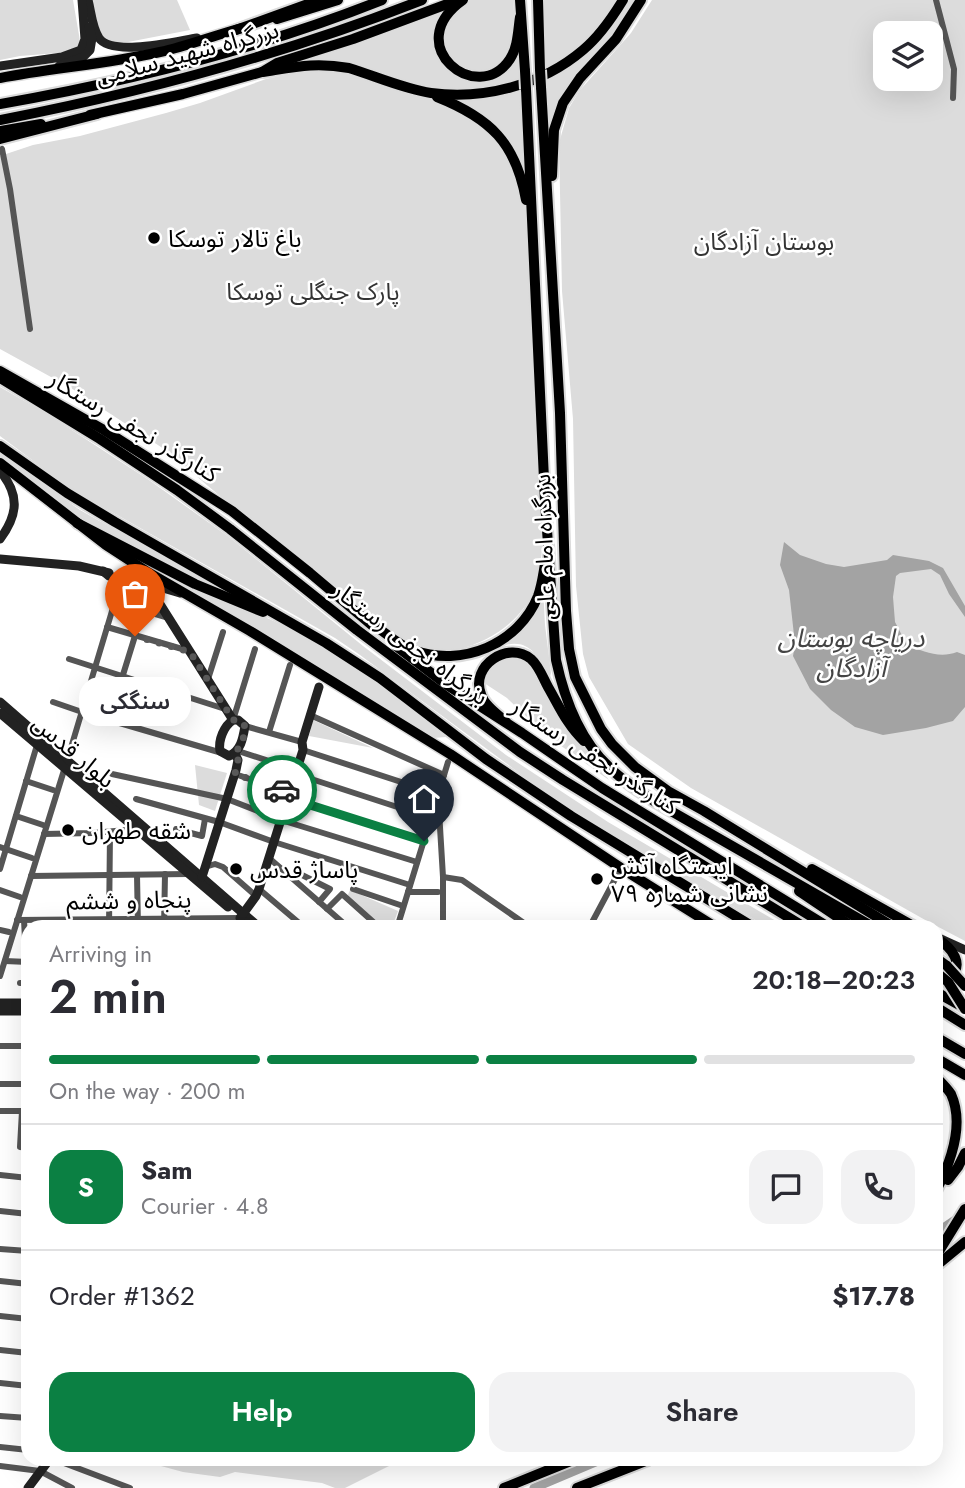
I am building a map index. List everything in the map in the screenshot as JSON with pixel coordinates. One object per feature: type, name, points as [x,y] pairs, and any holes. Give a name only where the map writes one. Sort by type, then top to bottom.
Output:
[{"type":"highway","points":[[236,30],[318,0]]},
{"type":"highway","name":"بزرگراه شهید سلامی","points":[[0,104],[125,79],[206,59],[275,39],[383,0]]},
{"type":"highway","name":"بزرگراه شهید سلامی","points":[[0,120],[178,80],[304,42],[422,0]]},
{"type":"highway","points":[[461,0],[445,15],[439,38],[447,61],[453,68],[468,75],[487,75],[505,66],[513,52],[520,17]]},
{"type":"highway","name":"بزرگراه امام علی","points":[[520,0],[548,548],[556,660],[560,680],[594,750],[632,786],[861,920]]},
{"type":"highway","name":"بزرگراه امام علی","points":[[538,0],[560,413],[566,611],[575,677],[601,729],[635,767],[668,791],[882,920]]},
{"type":"highway","points":[[428,92],[488,93],[547,74],[590,44],[606,27],[623,0]]},
{"type":"highway","points":[[550,232],[553,140],[559,112],[573,86],[616,39],[641,0]]},
{"type":"highway","points":[[262,72],[298,65],[349,68],[428,92],[467,110],[480,118],[503,141],[513,157],[521,176],[532,233]]},
{"type":"highway","points":[[0,138],[97,114]]},
{"type":"highway","name":"بزرگراه نجفی رستگار","points":[[0,378],[177,490],[520,752],[793,920]]},
{"type":"highway","name":"بزرگراه نجفی رستگار","points":[[0,446],[67,493],[295,625],[380,678],[486,759],[571,816],[742,920]]},
{"type":"highway","points":[[76,523],[195,584],[295,625]]},
{"type":"highway","points":[[368,621],[409,649],[425,654],[445,657],[466,655],[485,649],[517,628],[533,607],[542,583],[548,548]]},
{"type":"highway","points":[[506,722],[481,695],[478,680],[485,666],[495,657],[508,652],[519,653],[530,659],[539,670],[564,718],[594,750]]},
{"type":"highway","points":[[704,811],[751,834],[904,920]]},
{"type":"highway","points":[[769,867],[842,920]]},
{"type":"highway","points":[[943,942],[961,955],[964,961],[959,974],[943,978]]},
{"type":"highway","points":[[943,963],[965,984]]},
{"type":"highway","points":[[943,978],[965,1008]]},
{"type":"highway","points":[[943,978],[965,984]]},
{"type":"highway","points":[[943,1011],[965,1025]]},
{"type":"highway","points":[[943,1041],[965,1054]]},
{"type":"highway","points":[[943,1085],[950,1093],[957,1110],[958,1130],[955,1150],[943,1178]]},
{"type":"highway","points":[[943,1185],[958,1167],[965,1153]]},
{"type":"highway","points":[[943,1245],[965,1209]]},
{"type":"highway","points":[[943,1260],[965,1242]]},
{"type":"highway","points":[[505,1488],[558,1466]]},
{"type":"highway","points":[[576,1488],[633,1466]]},
{"type":"main road","points":[[84,0],[96,33],[107,45],[146,46],[219,35]]},
{"type":"main road","points":[[0,66],[62,57],[81,50],[85,40],[84,0]]},
{"type":"main road","points":[[46,70],[83,57],[90,50],[92,38],[84,0]]},
{"type":"main road","points":[[0,78],[95,65],[162,52],[338,0]]},
{"type":"main road","points":[[0,131],[97,114],[262,72],[278,63],[353,40],[461,0]]},
{"type":"main road","name":"کنارگذر نجفی رستگار","points":[[0,371],[85,418],[215,500],[447,685],[602,788],[817,920]]},
{"type":"main road","points":[[0,463],[76,523],[146,571],[450,754],[704,920]]},
{"type":"main road","points":[[0,471],[11,487],[14,502],[13,517],[0,539]]},
{"type":"main road","points":[[1,562],[54,563],[103,571],[188,595]]},
{"type":"main road","points":[[103,571],[121,581],[151,590],[233,720]]},
{"type":"main road","points":[[242,916],[258,893],[319,687]]},
{"type":"main road","name":"بلوار قدس","points":[[0,702],[124,818],[188,874],[248,920]]},
{"type":"main road","name":"بلوار قدس","points":[[0,713],[37,745],[66,764],[203,872],[245,920]]},
{"type":"main road","points":[[238,720],[245,726],[243,740],[236,752],[229,756],[223,754],[219,747],[226,725],[238,720]]},
{"type":"main road","points":[[203,872],[235,774],[238,760],[236,752]]},
{"type":"main road","points":[[943,940],[965,950]]},
{"type":"main road","points":[[943,996],[965,1008]]},
{"type":"main road","points":[[0,1003],[21,1003]]},
{"type":"main road","points":[[0,1011],[21,1011]]},
{"type":"main road","points":[[943,1062],[965,1075]]},
{"type":"main road","points":[[28,1488],[44,1466]]},
{"type":"street","points":[[936,0],[954,69],[953,98]]},
{"type":"street","points":[[0,150],[2,149],[10,189],[30,330]]},
{"type":"street","points":[[0,976],[21,920],[31,876],[121,581]]},
{"type":"street","points":[[115,602],[169,618]]},
{"type":"street","points":[[107,627],[190,652]]},
{"type":"street","points":[[208,679],[223,632]]},
{"type":"street","points":[[109,720],[135,636]]},
{"type":"street","points":[[233,720],[255,649]]},
{"type":"street","points":[[69,659],[227,709]]},
{"type":"street","points":[[269,732],[289,665]]},
{"type":"street","points":[[53,702],[223,754]]},
{"type":"street","points":[[310,715],[443,775]]},
{"type":"street","points":[[245,726],[269,732],[438,794]]},
{"type":"street","points":[[0,869],[3,848],[16,817],[37,745]]},
{"type":"street","points":[[236,752],[430,818]]},
{"type":"street","points":[[399,920],[448,762]]},
{"type":"street","points":[[112,774],[227,799],[281,820],[417,862]]},
{"type":"street","points":[[235,774],[424,841]]},
{"type":"street","points":[[26,781],[53,790]]},
{"type":"street","points":[[438,794],[443,920]]},
{"type":"street","points":[[136,799],[219,822],[409,888],[438,892]]},
{"type":"street","points":[[16,817],[43,825]]},
{"type":"street","points":[[124,818],[125,831]]},
{"type":"street","points":[[176,829],[202,836],[205,818]]},
{"type":"street","points":[[44,834],[137,829]]},
{"type":"street","points":[[109,920],[110,832]]},
{"type":"street","points":[[3,848],[32,858]]},
{"type":"street","points":[[269,858],[340,920]]},
{"type":"street","points":[[203,872],[215,864],[223,867],[294,920]]},
{"type":"street","points":[[594,920],[621,868]]},
{"type":"street","points":[[164,874],[164,919]]},
{"type":"street","points":[[31,876],[188,874]]},
{"type":"street","points":[[300,874],[329,888],[330,891],[319,902]]},
{"type":"street","points":[[137,875],[138,920]]},
{"type":"street","points":[[443,877],[463,880],[520,920]]},
{"type":"street","points":[[354,888],[403,906]]},
{"type":"street","points":[[0,890],[20,897]]},
{"type":"street","points":[[327,909],[342,894],[371,920]]},
{"type":"street","name":"پنجاه و ششم","points":[[159,920],[242,916]]},
{"type":"street","points":[[0,930],[9,932]]},
{"type":"street","points":[[5,961],[21,962]]},
{"type":"street","points":[[0,1046],[21,1046]]},
{"type":"street","points":[[0,1084],[21,1084]]},
{"type":"street","points":[[0,1111],[21,1111]]},
{"type":"street","points":[[0,1175],[21,1177]]},
{"type":"street","points":[[0,1211],[21,1213]]},
{"type":"street","points":[[0,1248],[21,1250]]},
{"type":"street","points":[[0,1281],[21,1283]]},
{"type":"street","points":[[0,1316],[21,1318]]},
{"type":"street","points":[[0,1350],[21,1352]]},
{"type":"street","points":[[0,1383],[21,1385]]},
{"type":"street","points":[[0,1416],[21,1418]]},
{"type":"street","points":[[0,1447],[21,1449]]},
{"type":"street","points":[[0,1466],[40,1471],[72,1488]]},
{"type":"street","points":[[72,1466],[130,1488]]},
{"type":"green space","points":[[0,0],[73,0],[80,41],[78,48],[71,52],[0,60]]},
{"type":"green space","points":[[89,0],[177,0],[190,30],[123,43],[108,43],[102,38]]},
{"type":"green space","points":[[469,0],[513,0],[513,45],[502,66],[477,75],[448,60],[441,31],[459,5]]},
{"type":"green space","points":[[542,0],[620,0],[587,43],[544,72]]},
{"type":"green space","points":[[626,0],[638,0],[563,98],[550,174],[544,78],[556,72]]},
{"type":"green space","name":"بوستان آزادگان","points":[[652,0],[965,0],[965,941],[943,929],[943,920],[925,920],[691,788],[628,744],[589,677],[583,654],[576,586],[573,419],[562,291],[559,143],[569,108],[580,90],[631,33]]},
{"type":"green space","points":[[461,1],[442,18],[448,66],[497,75],[518,33],[521,82],[445,91],[408,84],[356,67],[282,65]]},
{"type":"green space","name":"پارک جنگلی توسکا","points":[[309,70],[346,72],[463,110],[503,143],[523,189],[542,525],[540,566],[534,590],[522,611],[494,635],[460,649],[436,651],[411,648],[270,538],[164,449],[71,388],[0,349],[0,156],[33,145],[80,136],[166,113],[266,79]]},
{"type":"green space","points":[[522,87],[528,193],[506,144],[446,97]]},
{"type":"green space","points":[[0,387],[149,480],[229,537],[363,646],[506,755],[608,822],[774,920],[755,920],[549,795],[335,638],[71,489],[0,436]]},
{"type":"green space","points":[[0,454],[80,510],[237,598],[238,601],[105,534],[65,507],[0,457]]},
{"type":"green space","points":[[120,548],[321,645],[382,687],[446,737],[433,738],[150,570]]},
{"type":"green space","points":[[543,586],[550,677],[529,648],[515,644],[495,648],[516,632]]},
{"type":"green space","points":[[523,656],[537,673],[560,717],[609,780],[543,733],[507,698],[481,681],[498,658]]},
{"type":"green space","points":[[313,720],[373,748],[309,736]]},
{"type":"green space","points":[[195,765],[227,773],[215,811],[199,805]]},
{"type":"green space","points":[[350,890],[398,911],[395,920],[375,920],[347,897]]},
{"type":"green space","points":[[161,1466],[389,1466],[345,1488],[235,1472],[220,1477]]},
{"type":"water","name":"دریاچه بوستان آزادگان","points":[[784,542],[800,555],[844,567],[887,560],[893,555],[929,561],[943,568],[965,606],[965,617],[940,575],[931,569],[900,573],[896,576],[893,597],[895,622],[907,645],[931,653],[944,655],[957,652],[965,655],[965,707],[953,721],[883,735],[855,727],[831,710],[810,689],[793,656],[795,644],[789,590],[780,565]]},
{"type":"waterway","points":[[943,1228],[958,1218]]},
{"type":"waterway","points":[[534,1488],[586,1466]]},
{"type":"way so far","points":[[135,636],[190,652],[233,720],[238,720],[245,726],[243,740],[235,754],[238,760],[235,774],[282,790]]},
{"type":"place","name":"باغ تالار توسکا","points":[[154,238]]},
{"type":"place","name":"سنگکی","points":[[135,636]]},
{"type":"place","name":"شقه طهران","points":[[68,830]]},
{"type":"place","name":"پاساژ قدس","points":[[236,869]]},
{"type":"place","name":"ایستگاه آتش نشانی شماره ۷۹","points":[[597,879]]},
{"type":"route","points":[[282,790],[290,793],[288,798],[424,841]]}]
